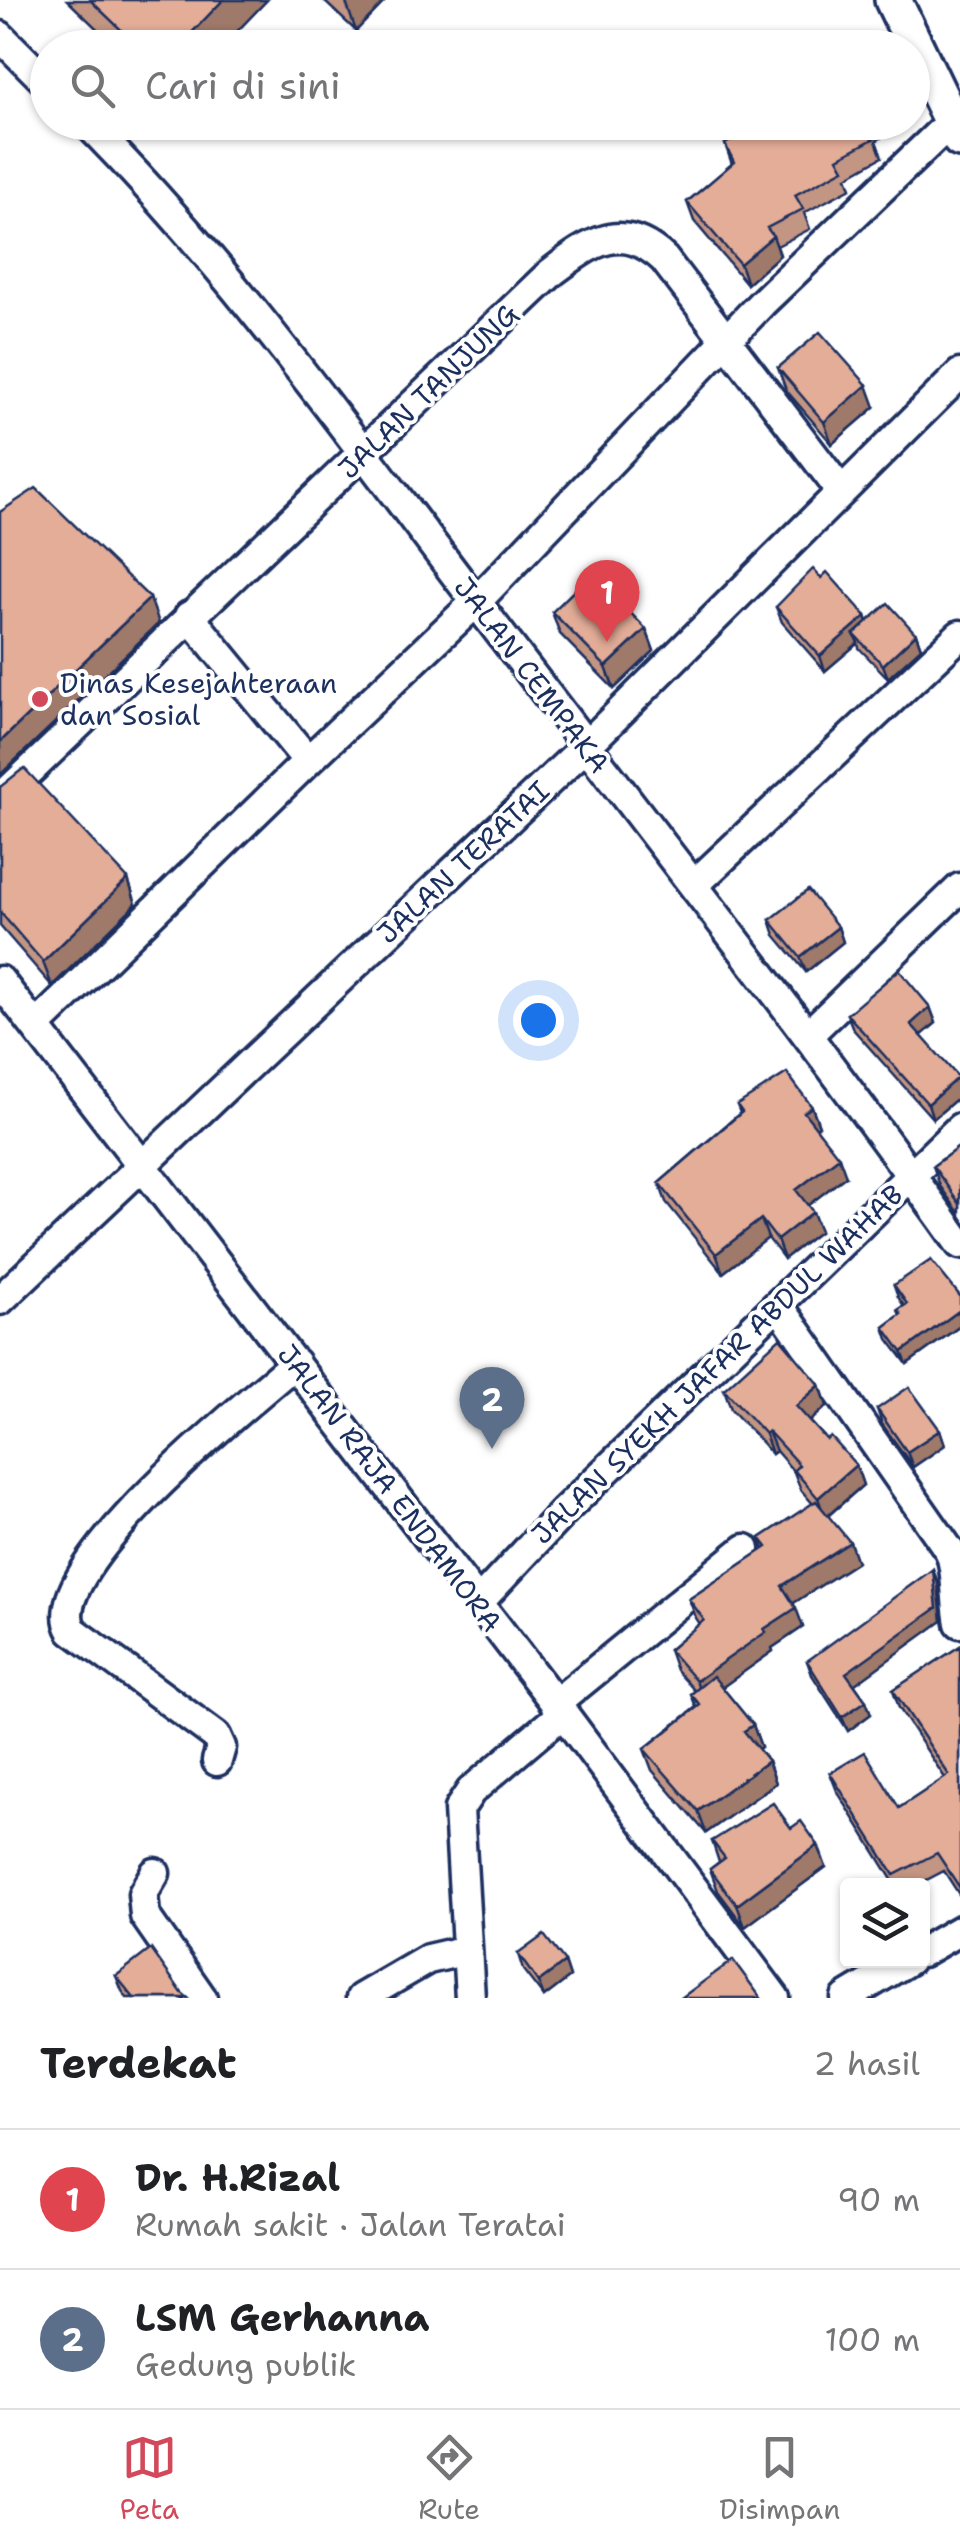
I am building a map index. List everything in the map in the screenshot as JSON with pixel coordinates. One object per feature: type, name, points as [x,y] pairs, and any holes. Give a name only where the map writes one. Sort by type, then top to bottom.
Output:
[{"type":"street","points":[[893,0],[908,30]]},
{"type":"street","points":[[0,36],[30,66]]},
{"type":"street","points":[[36,1026],[476,602],[762,304],[956,130],[930,76]]},
{"type":"street","name":"JALAN CEMPAKA","points":[[103,140],[184,225],[289,353],[809,1034],[960,1244]]},
{"type":"street","name":"JALAN TANJUNG","points":[[0,799],[552,272],[601,240],[618,238],[650,246],[664,260],[841,491]]},
{"type":"street","name":"JALAN TERATAI","points":[[0,1300],[586,746],[960,374]]},
{"type":"street","points":[[189,616],[308,760]]},
{"type":"street","points":[[694,886],[960,635]]},
{"type":"street","points":[[809,1034],[960,888]]},
{"type":"street","name":"JALAN RAJA ENDAMORA","points":[[0,981],[559,1709],[774,1998]]},
{"type":"street","name":"JALAN SYEKH JAFAR ABDUL WAHAB","points":[[478,1603],[564,1512],[960,1128]]},
{"type":"street","points":[[779,1306],[949,1550],[954,1560],[954,1595],[960,1623]]},
{"type":"street","points":[[217,1761],[221,1747],[216,1736],[72,1630],[66,1617],[67,1606],[78,1582],[119,1524],[171,1472],[295,1363]]},
{"type":"street","points":[[470,1998],[458,1821],[462,1802],[559,1709],[746,1549]]},
{"type":"street","points":[[155,1874],[144,1894],[145,1916],[202,1998]]},
{"type":"street","points":[[930,1947],[960,1930]]},
{"type":"street","points":[[361,1998],[428,1959],[466,1950]]},
{"type":"street","points":[[846,1998],[895,1968]]},
{"type":"building","points":[[90,0],[223,0],[194,30],[121,30]]},
{"type":"building","points":[[733,140],[871,140],[838,158],[844,169],[795,195],[803,209],[767,228],[773,236],[740,264],[687,202],[734,162],[725,144]]},
{"type":"building","points":[[820,332],[867,385],[824,422],[778,368]]},
{"type":"building","name":"Dinas Kesejahteraan dan Sosial","points":[[36,488],[150,598],[0,742],[0,512]]},
{"type":"building","points":[[813,569],[821,578],[827,572],[866,616],[820,656],[776,607]]},
{"type":"building","points":[[592,573],[646,629],[606,667],[552,612]]},
{"type":"building","points":[[888,603],[916,634],[883,665],[854,634]]},
{"type":"building","points":[[24,768],[128,879],[43,962],[0,912],[0,787]]},
{"type":"building","points":[[808,890],[838,927],[800,957],[770,920]]},
{"type":"building","points":[[899,970],[930,1007],[911,1024],[958,1077],[928,1104],[847,1014]]},
{"type":"building","points":[[787,1073],[812,1107],[804,1112],[839,1157],[796,1190],[813,1212],[777,1240],[761,1219],[716,1254],[659,1183],[742,1112],[737,1105]]},
{"type":"building","points":[[960,1146],[960,1204],[933,1166]]},
{"type":"building","points":[[931,1260],[960,1296],[960,1310],[902,1352],[884,1327],[907,1304],[894,1285]]},
{"type":"building","points":[[780,1338],[820,1385],[796,1406],[856,1465],[818,1498],[794,1470],[799,1465],[724,1389]]},
{"type":"building","points":[[909,1387],[940,1430],[907,1452],[877,1409]]},
{"type":"building","points":[[816,1501],[850,1542],[782,1586],[796,1608],[696,1681],[669,1650],[704,1620],[689,1599],[767,1547],[760,1538]]},
{"type":"building","points":[[933,1569],[937,1608],[846,1673],[866,1701],[842,1717],[807,1661]]},
{"type":"building","points":[[960,1646],[960,1888],[937,1853],[894,1875],[830,1773],[865,1752],[899,1808],[949,1775],[893,1690]]},
{"type":"building","points":[[713,1676],[753,1725],[744,1731],[768,1761],[698,1811],[644,1749],[700,1705],[691,1694]]},
{"type":"building","points":[[773,1803],[791,1828],[801,1821],[818,1845],[737,1905],[710,1869],[725,1858],[712,1841]]},
{"type":"building","points":[[544,1935],[565,1962],[538,1982],[518,1954]]},
{"type":"building","points":[[151,1949],[188,1998],[134,1998],[116,1976]]},
{"type":"building","points":[[733,1960],[761,1998],[681,1998]]},
{"type":"place","name":"Dr. H.Rizal","points":[[607,642]]},
{"type":"place","name":"Dinas Kesejahteraan dan Sosial","points":[[40,699]]},
{"type":"place","name":"LSM Gerhanna","points":[[492,1449]]}]
